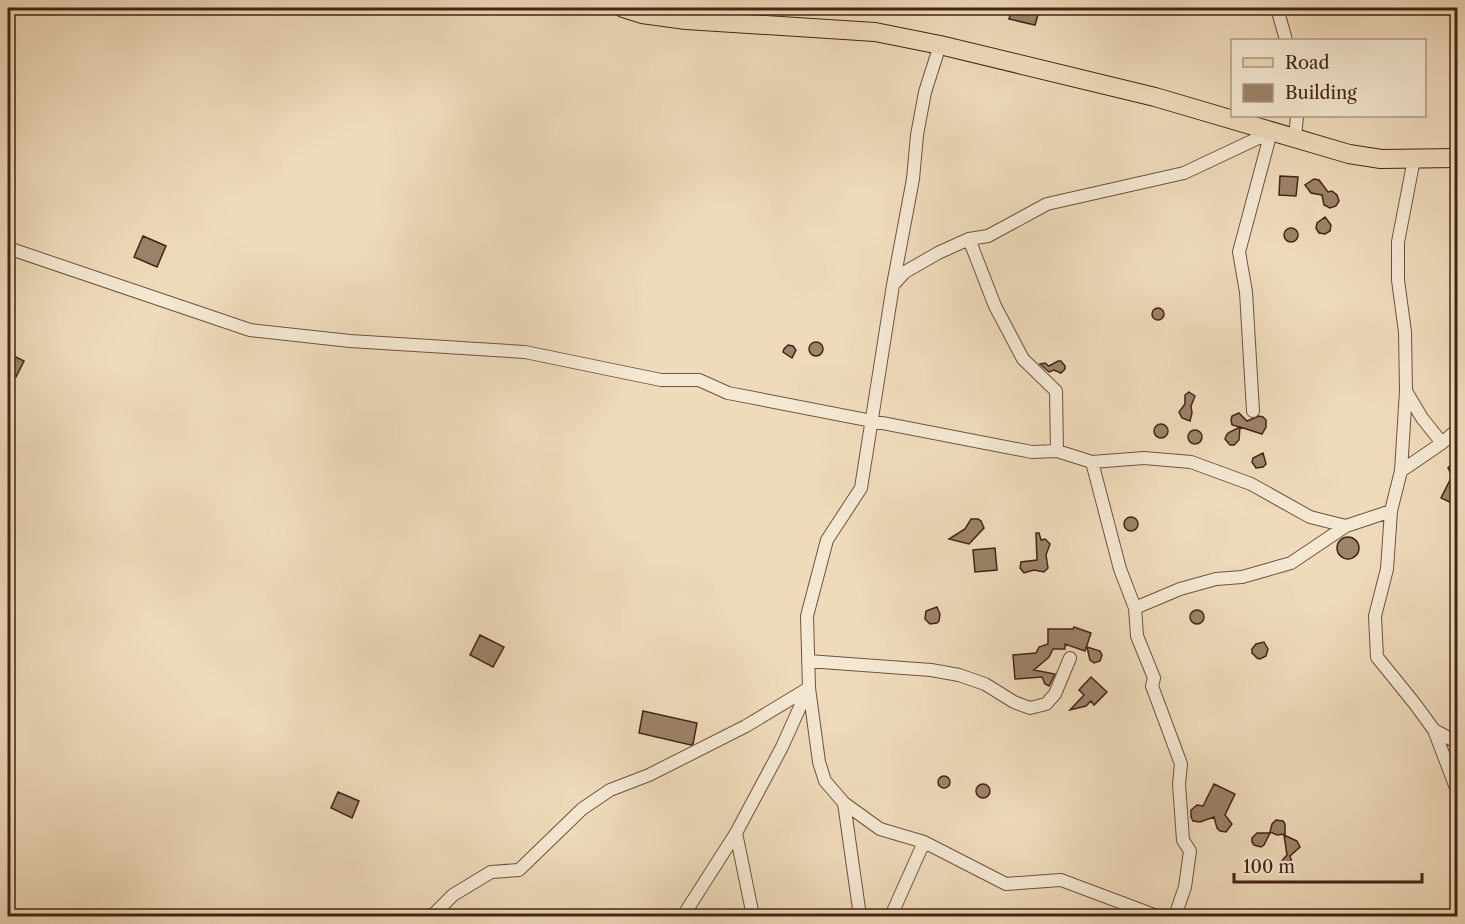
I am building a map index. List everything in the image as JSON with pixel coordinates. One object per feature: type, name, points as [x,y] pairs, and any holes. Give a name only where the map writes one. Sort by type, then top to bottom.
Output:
[{"type":"main road","points":[[623,8],[642,14],[686,20],[874,32],[940,45],[1155,97],[1295,139],[1370,158],[1458,158]]},
{"type":"street","points":[[1277,8],[1286,39]]},
{"type":"street","points":[[940,45],[919,124],[913,179],[893,285],[861,488],[827,540],[807,616],[809,688],[819,762],[825,782],[844,803],[880,829],[924,842],[1006,884],[1062,880],[1157,916]]},
{"type":"street","points":[[1295,139],[1297,117]]},
{"type":"street","points":[[893,285],[905,272],[938,253],[969,239],[988,236],[1047,204],[1184,173],[1271,132]]},
{"type":"street","points":[[1253,411],[1246,292],[1239,252],[1271,132]]},
{"type":"street","points":[[1414,159],[1398,242],[1398,280],[1405,332],[1406,391],[1401,471],[1391,511],[1387,569],[1375,616],[1377,657],[1434,730],[1458,792]]},
{"type":"street","points":[[969,239],[995,306],[1023,359],[1056,391],[1057,451]]},
{"type":"street","points":[[8,248],[250,330],[350,341],[525,352],[661,380],[699,380],[728,393],[1032,453],[1057,451],[1092,462],[1144,458],[1191,462],[1251,484],[1310,517],[1346,526]]},
{"type":"street","points":[[1406,391],[1422,418],[1442,443]]},
{"type":"street","points":[[1401,471],[1458,429]]},
{"type":"street","points":[[1092,462],[1120,569],[1135,608],[1137,636],[1154,678],[1152,686],[1181,764],[1179,784],[1184,840],[1190,851],[1185,886],[1175,916]]},
{"type":"street","points":[[1135,608],[1216,579],[1242,577],[1291,563],[1346,526],[1391,511]]},
{"type":"street","points":[[808,661],[931,670],[959,675],[985,684],[1014,702],[1030,708],[1046,704],[1055,694],[1070,658]]},
{"type":"street","points":[[683,916],[736,833],[782,747],[809,688]]},
{"type":"street","points":[[427,916],[434,914],[453,895],[491,872],[519,870],[582,808],[610,790],[649,775],[746,726],[809,688]]},
{"type":"street","points":[[1434,730],[1458,743]]},
{"type":"street","points":[[844,803],[860,916]]},
{"type":"street","points":[[736,833],[753,916]]},
{"type":"street","points":[[891,916],[924,842]]},
{"type":"building","points":[[1012,8],[1039,11],[1035,25],[1009,19]]},
{"type":"building","points":[[1280,176],[1298,177],[1296,196],[1279,195]]},
{"type":"building","points":[[1314,179],[1319,180],[1328,192],[1332,191],[1337,195],[1339,201],[1336,206],[1330,208],[1324,205],[1322,195],[1311,193],[1305,185]]},
{"type":"building","points":[[1325,217],[1331,225],[1330,231],[1325,234],[1319,233],[1316,228],[1317,223]]},
{"type":"building","points":[[1291,228],[1296,230],[1298,235],[1296,240],[1291,242],[1286,240],[1284,235],[1286,230]]},
{"type":"building","points":[[143,236],[166,246],[157,267],[134,257]]},
{"type":"building","points":[[1160,308],[1164,314],[1160,320],[1156,320],[1152,312]]},
{"type":"building","points":[[816,342],[821,344],[823,349],[821,354],[816,356],[811,354],[809,349],[811,344]]},
{"type":"building","points":[[788,345],[793,346],[796,350],[792,358],[783,352]]},
{"type":"building","points":[[8,353],[24,361],[16,377],[8,372]]},
{"type":"building","points":[[1058,361],[1065,366],[1061,373],[1054,370],[1049,372],[1040,364],[1045,363],[1049,366]]},
{"type":"building","points":[[1189,392],[1195,396],[1191,406],[1190,421],[1182,418],[1179,412],[1185,404],[1185,395]]},
{"type":"building","points":[[1239,413],[1247,421],[1259,416],[1263,417],[1266,420],[1266,427],[1262,434],[1232,425],[1232,416]]},
{"type":"building","points":[[1161,424],[1166,426],[1168,431],[1166,436],[1161,438],[1156,436],[1154,431],[1156,426]]},
{"type":"building","points":[[1240,427],[1239,440],[1234,445],[1230,445],[1225,439],[1226,436]]},
{"type":"building","points":[[1192,430],[1198,430],[1202,437],[1198,444],[1192,444],[1188,440],[1188,434]]},
{"type":"building","points":[[1263,453],[1266,464],[1256,468],[1252,462],[1253,458]]},
{"type":"building","points":[[1458,458],[1458,506],[1441,498],[1452,476],[1448,468]]},
{"type":"building","points":[[1131,517],[1136,519],[1138,524],[1136,529],[1131,531],[1126,529],[1124,524],[1126,519]]},
{"type":"building","points":[[971,519],[981,521],[984,528],[969,544],[949,539],[965,529]]},
{"type":"building","points":[[1036,533],[1039,533],[1041,540],[1045,539],[1050,544],[1046,555],[1048,568],[1044,572],[1034,570],[1024,573],[1020,568],[1021,562],[1037,560]]},
{"type":"building","points":[[1348,537],[1356,540],[1359,548],[1356,556],[1348,559],[1340,556],[1337,548],[1340,540]]},
{"type":"building","points":[[995,548],[997,570],[975,572],[973,550]]},
{"type":"building","points":[[937,607],[940,614],[939,621],[930,624],[925,619],[926,611]]},
{"type":"building","points":[[1197,610],[1202,612],[1204,617],[1202,622],[1197,624],[1192,622],[1190,617],[1192,612]]},
{"type":"building","points":[[1074,627],[1091,633],[1085,651],[1065,644],[1065,649],[1053,649],[1049,657],[1034,670],[1055,674],[1049,686],[1045,684],[1042,677],[1015,679],[1013,655],[1036,653],[1039,647],[1048,644],[1048,629],[1073,629]]},
{"type":"building","points":[[480,635],[504,647],[493,667],[470,655]]},
{"type":"building","points":[[1264,642],[1268,649],[1266,656],[1257,658],[1252,653],[1252,649],[1256,644]]},
{"type":"building","points":[[1087,647],[1100,651],[1102,655],[1100,661],[1094,663],[1090,660]]},
{"type":"building","points":[[1091,677],[1107,692],[1094,705],[1091,701],[1086,706],[1070,710],[1084,695],[1079,690]]},
{"type":"building","points":[[643,711],[697,723],[693,744],[639,733]]},
{"type":"building","points":[[946,776],[950,782],[946,788],[942,788],[938,780]]},
{"type":"building","points":[[983,784],[988,786],[990,791],[988,796],[983,798],[978,796],[976,791],[978,786]]},
{"type":"building","points":[[1214,784],[1235,794],[1225,815],[1232,824],[1226,832],[1217,828],[1214,817],[1200,822],[1193,821],[1191,817],[1191,810],[1197,805],[1203,806]]},
{"type":"building","points":[[338,792],[359,801],[352,818],[331,808]]},
{"type":"building","points":[[1276,820],[1283,821],[1285,824],[1285,834],[1277,835],[1270,832]]},
{"type":"building","points":[[1257,833],[1270,833],[1261,847],[1252,842],[1252,838]]},
{"type":"building","points":[[1284,835],[1297,841],[1300,847],[1290,856],[1293,866],[1286,873],[1282,872],[1278,865],[1287,855]]}]
